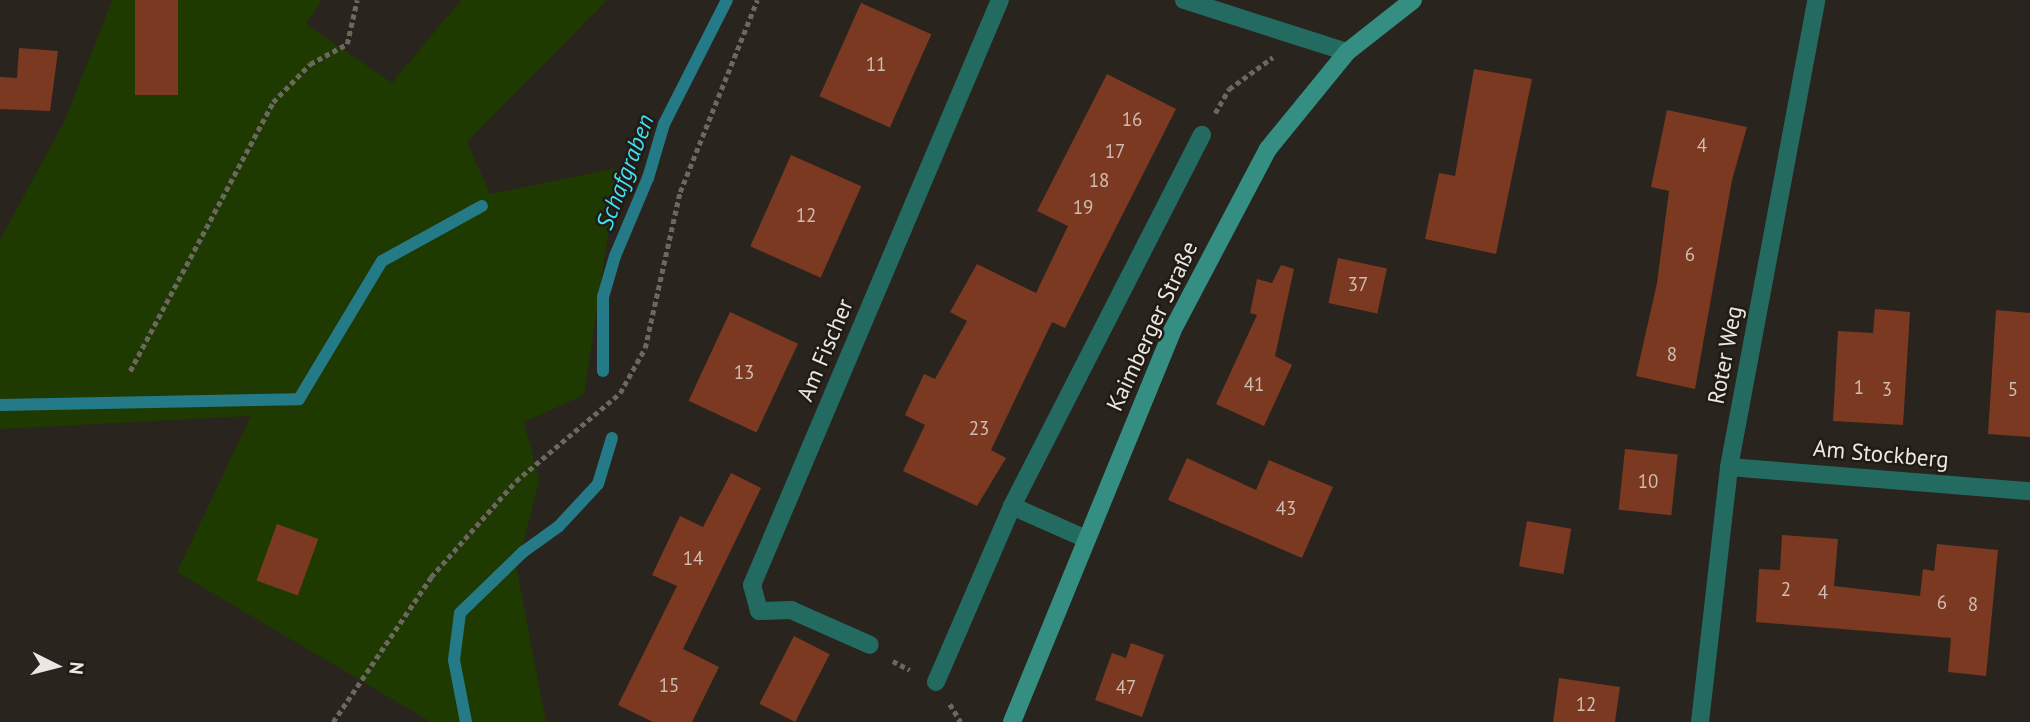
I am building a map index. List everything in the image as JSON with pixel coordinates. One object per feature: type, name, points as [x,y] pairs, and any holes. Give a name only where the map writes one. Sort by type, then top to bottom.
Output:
[{"type":"main road","name":"Kaimberger Straße","points":[[1012,722],[1084,538],[1172,331],[1268,149],[1347,52],[1413,0]]},
{"type":"street","name":"Am Fischer","points":[[870,645],[791,610],[759,611],[752,585],[1000,0]]},
{"type":"street","points":[[1184,0],[1347,52]]},
{"type":"street","name":"Roter Weg","points":[[1700,722],[1729,467],[1816,0]]},
{"type":"street","points":[[936,682],[1012,506],[1202,135]]},
{"type":"street","name":"Am Stockberg","points":[[1729,467],[2030,491]]},
{"type":"street","points":[[1012,506],[1084,538]]},
{"type":"path","points":[[130,371],[273,102],[310,64],[347,44],[357,0]]},
{"type":"path","points":[[333,722],[431,577],[516,481],[620,393],[645,348],[680,192],[757,0]]},
{"type":"path","points":[[1202,135],[1229,89],[1262,69],[1295,34]]},
{"type":"path","points":[[894,662],[915,672]]},
{"type":"green space","points":[[112,0],[322,0],[306,24],[392,83],[461,0],[607,0],[467,142],[490,194],[618,168],[584,395],[524,422],[539,480],[517,570],[546,722],[431,722],[177,572],[251,416],[0,429],[0,240],[65,120]]},
{"type":"building","points":[[135,0],[178,0],[178,95],[135,95]]},
{"type":"building","points":[[861,3],[931,34],[890,128],[820,96]]},
{"type":"building","points":[[19,48],[58,51],[50,111],[0,109],[0,77],[17,78]]},
{"type":"building","points":[[1474,69],[1532,79],[1496,254],[1425,239],[1439,173],[1455,176]]},
{"type":"building","points":[[1107,74],[1176,109],[1065,328],[1052,322],[991,450],[1006,458],[977,506],[903,471],[925,425],[905,415],[924,374],[935,379],[967,321],[950,312],[977,264],[1036,293],[1068,226],[1037,211]]},
{"type":"building","points":[[1667,110],[1747,127],[1732,180],[1695,389],[1636,376],[1657,283],[1669,191],[1651,187]]},
{"type":"building","points":[[791,155],[861,186],[821,278],[750,246]]},
{"type":"building","points":[[1338,258],[1387,268],[1377,313],[1328,303]]},
{"type":"building","points":[[1281,265],[1294,269],[1275,356],[1292,365],[1264,426],[1216,404],[1257,315],[1250,313],[1257,279],[1272,283]]},
{"type":"building","points":[[1875,309],[1910,312],[1903,425],[1833,421],[1838,331],[1873,333]]},
{"type":"building","points":[[1996,310],[2030,313],[2030,437],[1988,434]]},
{"type":"building","points":[[730,312],[798,344],[757,433],[689,401]]},
{"type":"building","points":[[1625,449],[1678,455],[1671,515],[1619,510]]},
{"type":"building","points":[[1187,458],[1256,490],[1269,460],[1333,487],[1302,558],[1168,500]]},
{"type":"building","points":[[731,473],[761,488],[683,649],[719,667],[692,722],[653,722],[618,705],[677,586],[652,575],[680,516],[703,527]]},
{"type":"building","points":[[1527,521],[1571,529],[1563,574],[1519,566]]},
{"type":"building","points":[[277,524],[318,539],[298,595],[256,580]]},
{"type":"building","points":[[1782,535],[1838,539],[1834,586],[1920,596],[1923,569],[1934,571],[1937,544],[1998,550],[1986,676],[1948,672],[1951,638],[1756,622],[1759,569],[1780,570]]},
{"type":"building","points":[[794,636],[830,654],[795,722],[759,704]]},
{"type":"building","points":[[1131,643],[1164,655],[1142,717],[1095,700],[1112,653],[1126,658]]},
{"type":"building","points":[[1559,678],[1620,687],[1615,722],[1553,722]]},
{"type":"waterway","name":"Schafgraben","points":[[603,371],[603,297],[615,256],[648,178],[664,124],[727,0]]},
{"type":"waterway","points":[[0,405],[299,399],[382,261],[482,206]]},
{"type":"waterway","name":"Schafgraben","points":[[466,722],[454,660],[460,613],[523,552],[559,526],[598,484],[612,438]]}]
